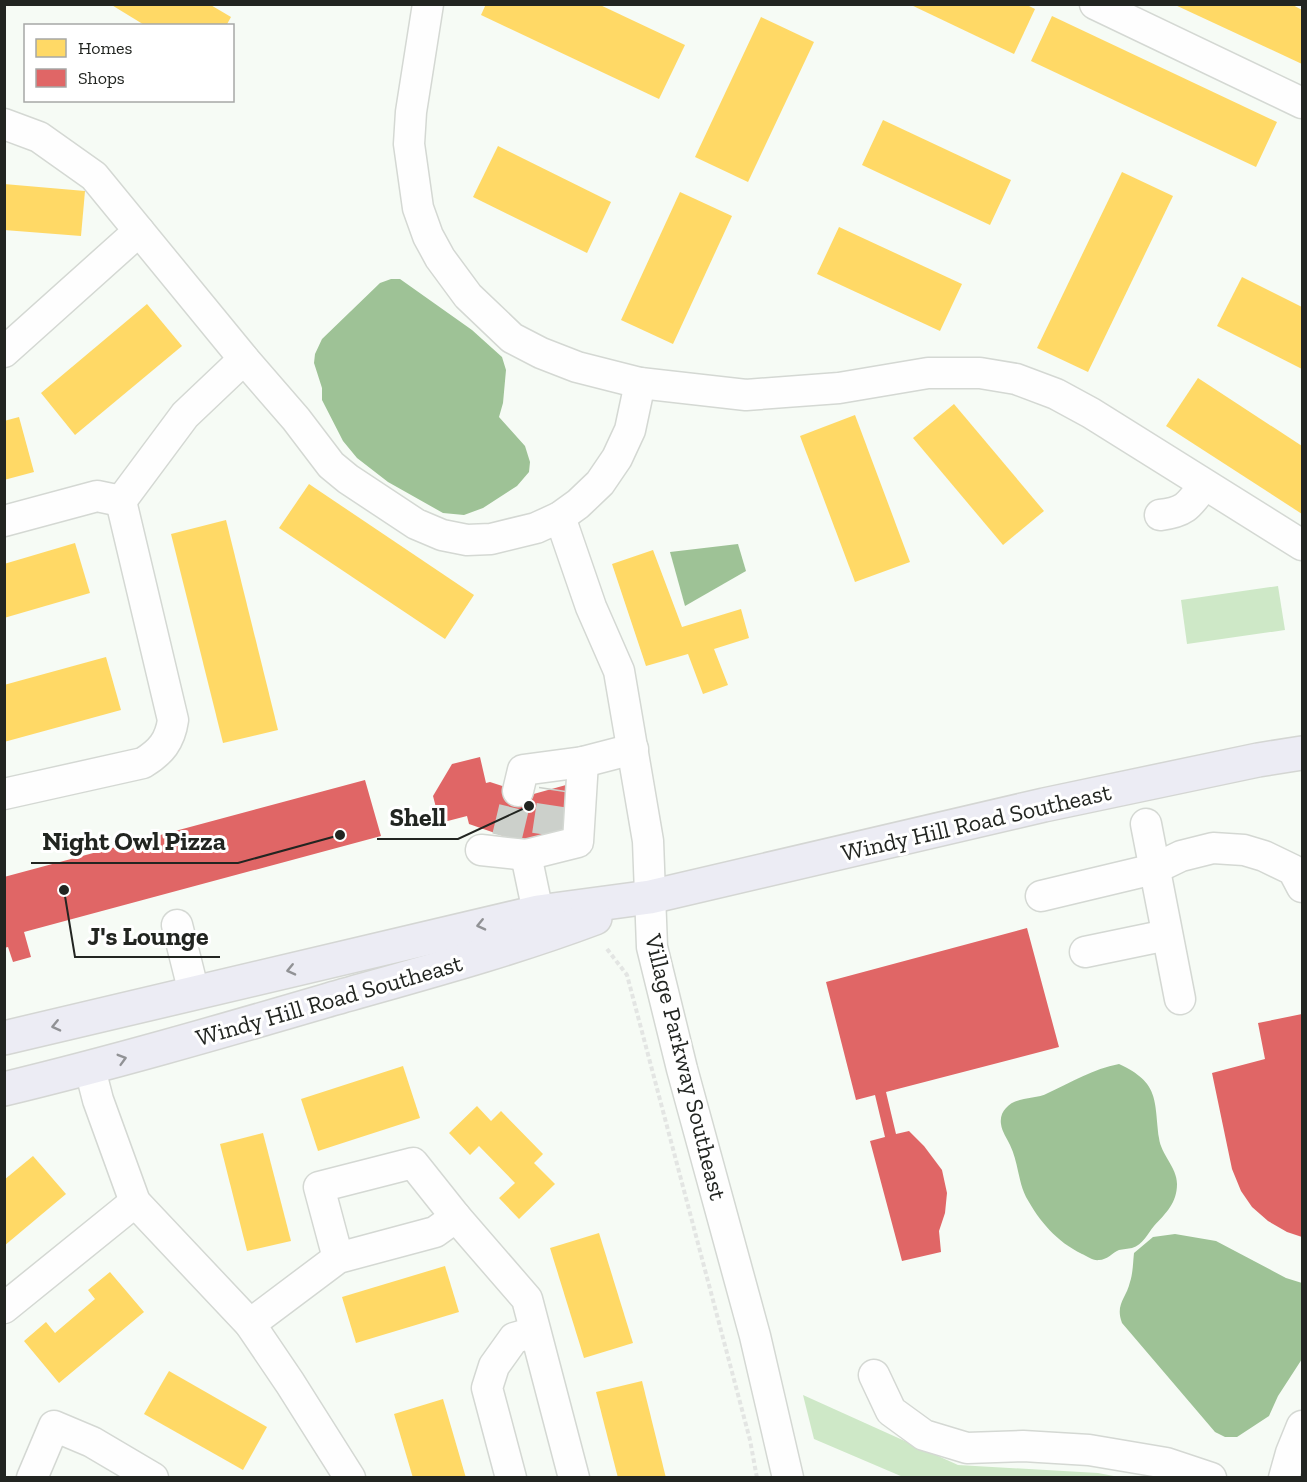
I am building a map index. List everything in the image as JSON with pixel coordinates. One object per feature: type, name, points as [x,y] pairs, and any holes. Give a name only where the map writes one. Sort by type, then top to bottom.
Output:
[{"type":"main road","name":"Windy Hill Road Southeast","points":[[4,1038],[538,912],[650,897],[1044,805],[1302,753]]},
{"type":"main road","name":"Windy Hill Road Southeast","points":[[4,1089],[90,1069],[544,937],[650,897]]},
{"type":"street","points":[[1095,4],[1302,103]]},
{"type":"street","points":[[419,6],[409,144],[418,208],[428,236],[440,258],[468,296],[512,338],[541,353],[577,367],[640,383],[746,395],[839,388],[928,373],[980,373],[1016,379],[1056,394],[1091,413],[1302,545]]},
{"type":"street","points":[[4,124],[39,137],[94,176],[296,419],[331,465],[348,479],[416,524],[442,535],[467,540],[502,536],[536,528],[560,518],[600,483],[617,458],[630,430],[640,383]]},
{"type":"street","points":[[4,352],[139,231]]},
{"type":"street","points":[[121,501],[185,416],[244,359]]},
{"type":"street","points":[[1160,514],[1178,513],[1192,501],[1204,485]]},
{"type":"street","points":[[4,521],[98,496],[121,501]]},
{"type":"street","points":[[4,794],[143,763],[159,754],[168,741],[173,720],[121,501]]},
{"type":"street","name":"Village Parkway Southeast","points":[[560,518],[591,607],[619,671],[648,841],[652,947],[682,1069],[755,1336],[788,1478]]},
{"type":"street","points":[[518,791],[523,770],[564,772],[633,749]]},
{"type":"street","points":[[538,912],[518,847],[578,842],[564,772]]},
{"type":"street","points":[[1146,824],[1180,999]]},
{"type":"street","points":[[1041,896],[1154,869],[1181,856],[1213,848],[1244,850],[1264,856],[1299,873]]},
{"type":"street","points":[[177,926],[194,993]]},
{"type":"street","points":[[1085,952],[1167,935]]},
{"type":"street","points":[[90,1069],[98,1100],[135,1202],[250,1324],[350,1478]]},
{"type":"street","points":[[338,1258],[319,1187],[413,1163],[527,1299],[574,1478]]},
{"type":"street","points":[[4,1308],[135,1202]]},
{"type":"street","points":[[250,1324],[338,1258],[435,1232],[456,1217]]},
{"type":"street","points":[[511,1478],[487,1389],[494,1366],[514,1338],[535,1332]]},
{"type":"street","points":[[874,1376],[891,1411],[924,1435],[967,1448],[1023,1446],[1089,1450],[1166,1463],[1211,1478]]},
{"type":"street","points":[[32,1478],[54,1426],[92,1442],[153,1478]]},
{"type":"street","points":[[1284,1478],[1302,1426]]},
{"type":"path","points":[[607,949],[627,975],[750,1440],[757,1478]]},
{"type":"shaded area","points":[[400,279],[472,330],[502,357],[506,370],[503,403],[499,417],[525,446],[530,462],[529,472],[517,486],[483,508],[464,515],[443,513],[388,482],[357,458],[343,441],[322,400],[322,388],[314,363],[315,354],[322,339],[380,283]]},
{"type":"shaded area","points":[[738,544],[746,571],[685,606],[670,552]]},
{"type":"shaded area","points":[[1278,586],[1285,630],[1187,644],[1181,600]]},
{"type":"shaded area","points":[[1119,1064],[1142,1078],[1152,1094],[1160,1144],[1174,1172],[1177,1191],[1163,1217],[1139,1244],[1132,1248],[1119,1250],[1105,1259],[1097,1260],[1064,1243],[1037,1215],[1023,1191],[1015,1158],[1002,1130],[1001,1120],[1010,1104],[1043,1095],[1091,1072]]},
{"type":"shaded area","points":[[1175,1234],[1216,1241],[1286,1278],[1302,1283],[1302,1359],[1278,1396],[1269,1416],[1237,1437],[1225,1437],[1215,1432],[1122,1323],[1120,1306],[1131,1279],[1134,1253],[1153,1237]]},
{"type":"shaded area","points":[[803,1395],[958,1465],[1098,1473],[1119,1477],[903,1477],[814,1439]]},
{"type":"building: Homes","points":[[110,4],[209,4],[231,17],[227,24],[143,24]]},
{"type":"building: Homes","points":[[486,4],[598,4],[685,45],[659,99],[481,15]]},
{"type":"building: Homes","points":[[909,4],[1025,4],[1035,9],[1014,54]]},
{"type":"building: Homes","points":[[1173,4],[1291,4],[1302,10],[1302,64]]},
{"type":"building: Homes","points":[[1052,16],[1277,122],[1256,167],[1031,61]]},
{"type":"building: Homes","points":[[761,17],[814,42],[748,182],[695,157]]},
{"type":"building: Homes","points":[[883,120],[1011,180],[990,225],[862,165]]},
{"type":"building: Homes","points":[[498,146],[611,202],[587,253],[473,197]]},
{"type":"building: Homes","points":[[1122,172],[1173,196],[1088,372],[1037,348]]},
{"type":"building: Homes","points":[[4,184],[85,191],[81,236],[4,230]]},
{"type":"building: Homes","points":[[680,192],[732,216],[673,344],[621,320]]},
{"type":"building: Homes","points":[[839,227],[962,284],[940,331],[817,274]]},
{"type":"building: Homes","points":[[1242,277],[1302,307],[1302,369],[1217,326]]},
{"type":"building: Homes","points":[[147,304],[182,346],[75,435],[41,393]]},
{"type":"building: Homes","points":[[1198,378],[1302,446],[1302,514],[1166,426]]},
{"type":"building: Homes","points":[[954,404],[1044,511],[1003,545],[913,438]]},
{"type":"building: Homes","points":[[855,415],[910,562],[855,582],[800,436]]},
{"type":"building: Homes","points":[[19,417],[34,472],[4,480],[4,421]]},
{"type":"building: Homes","points":[[309,484],[474,595],[445,639],[279,528]]},
{"type":"building: Homes","points":[[226,520],[278,730],[223,743],[171,534]]},
{"type":"building: Homes","points":[[75,543],[90,593],[4,618],[4,564]]},
{"type":"building: Homes","points":[[653,550],[682,627],[741,609],[749,638],[714,649],[728,685],[703,694],[688,654],[646,666],[612,564]]},
{"type":"building: Homes","points":[[106,657],[121,710],[4,742],[4,685]]},
{"type":"building: Homes","points":[[403,1066],[420,1118],[318,1151],[301,1099]]},
{"type":"building: Homes","points":[[477,1106],[491,1121],[501,1111],[543,1154],[534,1163],[555,1184],[519,1219],[499,1198],[515,1183],[479,1146],[470,1155],[449,1133]]},
{"type":"building: Homes","points":[[263,1133],[291,1241],[247,1251],[220,1144]]},
{"type":"building: Homes","points":[[33,1156],[66,1194],[4,1246],[4,1180]]},
{"type":"building: Homes","points":[[599,1233],[633,1343],[584,1358],[550,1248]]},
{"type":"building: Homes","points":[[445,1266],[459,1312],[356,1343],[342,1297]]},
{"type":"building: Homes","points":[[110,1272],[144,1312],[59,1383],[24,1341],[46,1322],[55,1333],[95,1299],[88,1290]]},
{"type":"building: Homes","points":[[169,1371],[267,1427],[243,1470],[144,1414]]},
{"type":"building: Homes","points":[[642,1381],[666,1478],[618,1478],[596,1392]]},
{"type":"building: Homes","points":[[443,1399],[466,1478],[413,1478],[394,1414]]},
{"type":"building: Shops","points":[[480,757],[486,783],[490,782],[530,795],[566,785],[574,786],[568,830],[521,842],[469,824],[467,816],[440,823],[433,796],[452,764]]},
{"type":"building: Shops","points":[[365,780],[381,836],[24,932],[31,957],[13,962],[8,947],[4,948],[4,877]]},
{"type":"building: Shops","points":[[1027,928],[1059,1047],[886,1092],[896,1134],[909,1131],[924,1146],[942,1170],[947,1193],[945,1213],[939,1231],[941,1252],[902,1261],[870,1141],[885,1137],[875,1095],[856,1100],[826,982]]},
{"type":"building: Shops","points":[[1302,1014],[1302,1237],[1287,1232],[1268,1221],[1252,1207],[1241,1191],[1232,1169],[1212,1073],[1265,1059],[1258,1023]]},
{"type":"tunnel","points":[[547,835],[554,789]]},
{"type":"tunnel","points":[[507,837],[518,791]]},
{"type":"place","name":"Shell","points":[[529,806]]},
{"type":"place","name":"Night Owl Pizza","points":[[340,835]]},
{"type":"place","name":"J's Lounge","points":[[64,890]]}]
